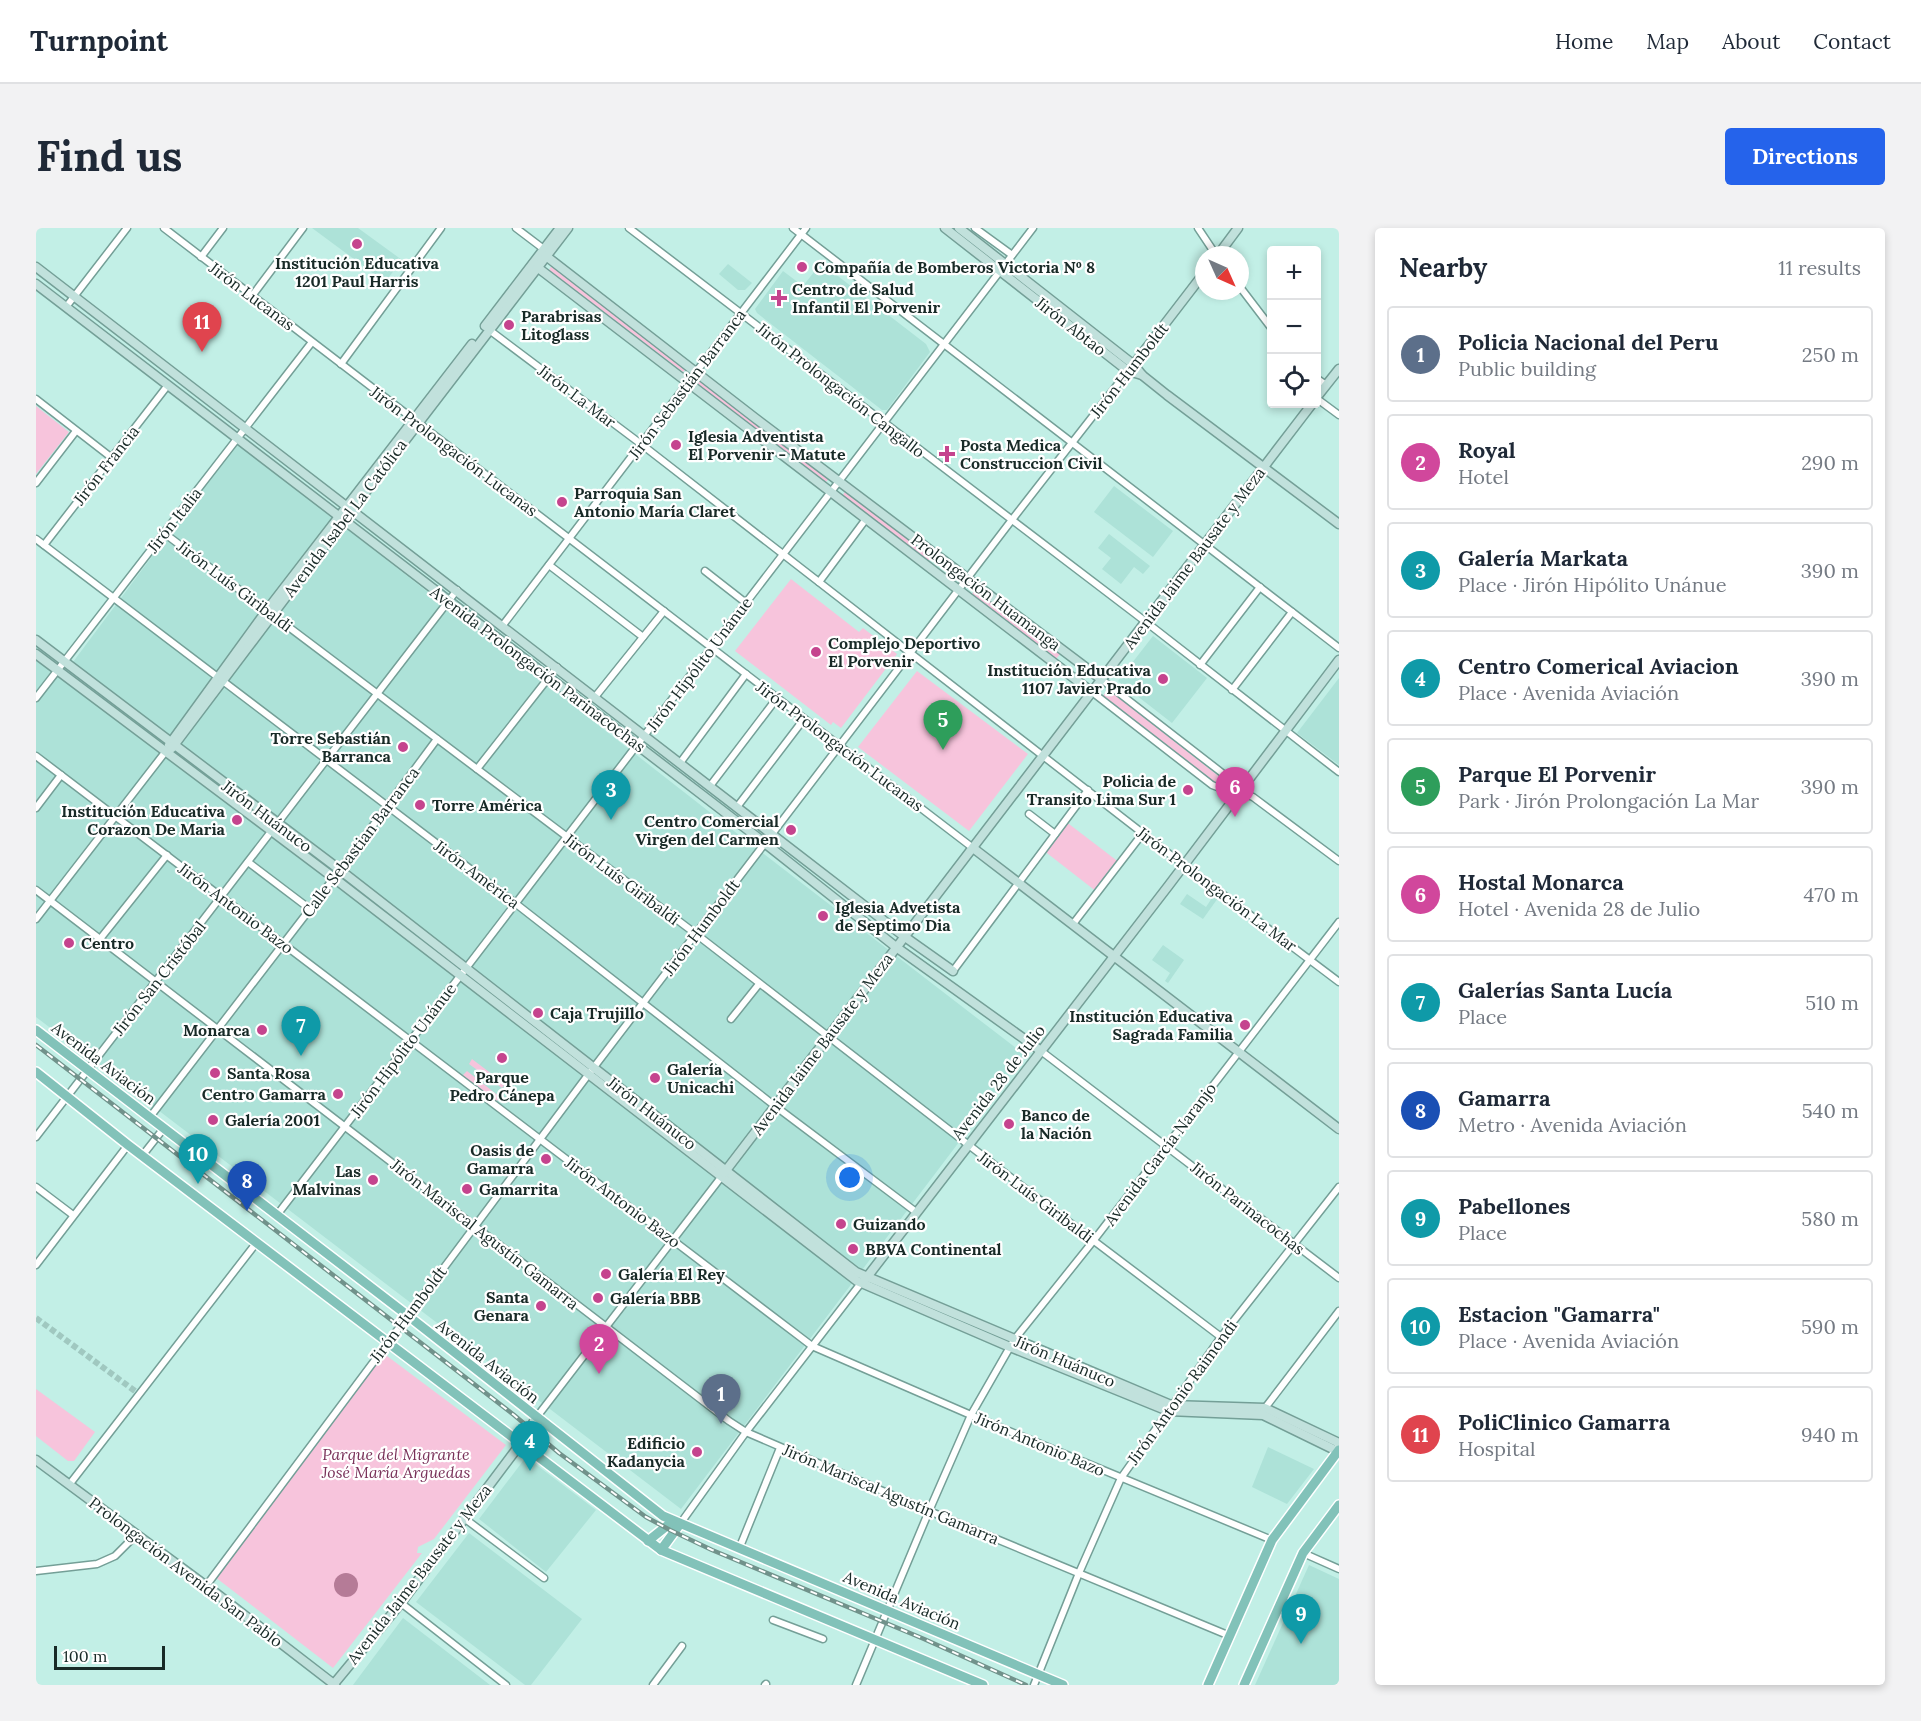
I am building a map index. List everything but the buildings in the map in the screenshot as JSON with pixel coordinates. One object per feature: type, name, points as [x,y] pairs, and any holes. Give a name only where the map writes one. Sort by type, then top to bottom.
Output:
[{"type":"main road","name":"Avenida Aviación","points":[[36,1030],[407,1315],[663,1516],[1063,1685]]},
{"type":"main road","points":[[36,1072],[142,1156],[661,1550],[983,1685]]},
{"type":"main road","points":[[1208,1685],[1272,1540],[1339,1449]]},
{"type":"main road","points":[[1244,1685],[1303,1553],[1339,1505]]},
{"type":"main road","name":"Avenida 28 de Julio","points":[[648,1541],[668,1525],[680,1524]]},
{"type":"main road","name":"Avenida 28 de Julio","points":[[661,1550],[680,1524]]},
{"type":"street","points":[[66,307],[127,228]]},
{"type":"street","name":"Jirón Lucanas","points":[[164,228],[341,364]]},
{"type":"street","points":[[201,257],[223,228]]},
{"type":"street","points":[[252,296],[303,228]]},
{"type":"street","points":[[341,364],[440,228]]},
{"type":"street","name":"Prolongación Huamanga","points":[[516,228],[696,372],[1226,776],[1239,791]]},
{"type":"street","name":"Avenida Isabel La Católica","points":[[545,253],[560,228]]},
{"type":"street","name":"Avenida Isabel La Católica","points":[[36,919],[170,747],[270,612],[545,253],[568,228]]},
{"type":"street","name":"Jirón Prolongación Cangallo","points":[[629,228],[1339,772]]},
{"type":"street","points":[[793,228],[1339,648]]},
{"type":"street","name":"Jirón Sebastián Barranca","points":[[502,625],[806,228]]},
{"type":"street","name":"Jirón Abtao","points":[[945,228],[1003,268],[1131,368],[1339,524]]},
{"type":"street","name":"Jirón Abtao","points":[[959,228],[1003,268]]},
{"type":"street","points":[[975,228],[1012,255]]},
{"type":"street","name":"Jirón Hipólito Unánue","points":[[277,1215],[1033,228]]},
{"type":"street","points":[[1198,228],[1211,246]]},
{"type":"street","points":[[1224,246],[1238,228]]},
{"type":"street","name":"Prolongación Huamanga","points":[[535,266],[1212,785],[1239,791]]},
{"type":"street","name":"Avenida Prolongación Parinacochas","points":[[36,267],[905,937],[953,971]]},
{"type":"street","name":"Avenida Prolongación Parinacochas","points":[[36,284],[765,843],[897,947],[1041,1051]]},
{"type":"street","name":"Jirón Humboldt","points":[[206,1586],[591,1071],[910,652],[1195,285]]},
{"type":"street","points":[[1249,299],[1267,322]]},
{"type":"street","name":"Jirón La Mar","points":[[487,329],[783,554]]},
{"type":"street","name":"Jirón Italia","points":[[36,698],[312,342]]},
{"type":"street","name":"Jirón Prolongación Lucanas","points":[[341,364],[1339,1129]]},
{"type":"street","points":[[1321,392],[1339,369]]},
{"type":"street","points":[[1321,381],[1326,385]]},
{"type":"street","name":"Jirón Francia","points":[[44,545],[168,385]]},
{"type":"street","points":[[36,399],[112,458]]},
{"type":"street","points":[[1321,401],[1339,415]]},
{"type":"street","name":"Avenida Jaime Bausate y Meza","points":[[334,1685],[401,1603],[520,1443],[536,1418],[1309,408]]},
{"type":"street","points":[[36,483],[76,431]]},
{"type":"street","points":[[819,582],[866,519]]},
{"type":"street","name":"Jirón Luís Giribaldi","points":[[164,533],[696,934],[1221,1337]]},
{"type":"street","name":"Jirón Amèrica","points":[[36,539],[515,903],[775,1106],[916,1212]]},
{"type":"street","name":"Jirón Prolongación La Mar","points":[[783,554],[1339,982]]},
{"type":"street","points":[[549,565],[643,637]]},
{"type":"street","points":[[705,571],[746,603]]},
{"type":"street","points":[[1200,665],[1260,587]]},
{"type":"street","name":"Jirón San Cristóbal","points":[[36,1137],[457,590]]},
{"type":"street","points":[[595,697],[664,611]]},
{"type":"street","points":[[1232,690],[1292,612]]},
{"type":"street","name":"Jirón Huánuco","points":[[36,640],[170,747],[271,832],[337,874]]},
{"type":"street","name":"Jirón Huánuco","points":[[36,654],[277,824],[337,874],[864,1281],[1170,1408],[1263,1416],[1339,1449]]},
{"type":"street","name":"Avenida 28 de Julio","points":[[680,1524],[746,1432],[1114,956],[1339,660]]},
{"type":"street","points":[[477,769],[557,668]]},
{"type":"street","points":[[680,763],[746,674]]},
{"type":"street","points":[[710,786],[777,698]]},
{"type":"street","points":[[737,807],[804,719]]},
{"type":"street","name":"Calle Sebastian Barranca","points":[[150,1117],[337,874],[437,739]]},
{"type":"street","name":"Jirón Antonio Bazo","points":[[36,756],[812,1346],[1272,1540]]},
{"type":"street","points":[[36,808],[61,775]]},
{"type":"street","points":[[953,971],[1088,790]]},
{"type":"street","points":[[1239,791],[1253,797],[1339,861]]},
{"type":"street","points":[[1029,814],[1055,834]]},
{"type":"street","points":[[1073,924],[1143,833]]},
{"type":"street","points":[[100,939],[167,855]]},
{"type":"street","points":[[248,862],[310,909]]},
{"type":"street","name":"Jirón Mariscal Agustín Gamarra","points":[[36,890],[746,1432],[1230,1636]]},
{"type":"street","name":"Avenida García Naranjo","points":[[856,1685],[971,1415],[1012,1343],[1339,922]]},
{"type":"street","points":[[731,1019],[759,984]]},
{"type":"street","name":"Jirón Parinacochas","points":[[1041,1051],[1339,1278]]},
{"type":"street","points":[[142,1156],[164,1128]]},
{"type":"street","points":[[36,1265],[128,1145]]},
{"type":"street","name":"Jirón Antonio Raimondi","points":[[1034,1685],[1079,1573],[1121,1478],[1221,1337],[1339,1186]]},
{"type":"street","points":[[36,1187],[73,1215]]},
{"type":"street","points":[[69,1485],[257,1242]]},
{"type":"street","points":[[1264,1408],[1339,1311]]},
{"type":"street","name":"Jirón Huánuco","points":[[1170,1408],[1264,1408],[1339,1449]]},
{"type":"street","points":[[739,1549],[780,1448]]},
{"type":"street","name":"Prolongación Avenida San Pablo","points":[[36,1460],[206,1586],[334,1685]]},
{"type":"street","points":[[464,1518],[544,1578]]},
{"type":"street","points":[[36,1570],[97,1564],[115,1556],[136,1536]]},
{"type":"street","points":[[1303,1553],[1339,1569]]},
{"type":"street","points":[[401,1603],[506,1685]]},
{"type":"street","points":[[773,1620],[823,1639]]},
{"type":"street","points":[[652,1685],[682,1646]]},
{"type":"shaded area","name":"Institución Educativa 1201 Paul Harris","points":[[312,228],[358,228],[402,260],[385,282]]},
{"type":"shaded area","points":[[821,263],[926,344],[930,352],[887,410],[882,410],[757,313],[755,309],[783,271],[803,286]]},
{"type":"shaded area","points":[[728,264],[752,283],[745,290],[738,290],[719,274]]},
{"type":"shaded area","points":[[237,443],[1025,1055],[681,1509],[36,1017],[36,647],[67,670]]},
{"type":"shaded area","points":[[1114,486],[1173,531],[1153,557],[1094,512]]},
{"type":"shaded area","points":[[1109,534],[1150,566],[1143,574],[1134,567],[1121,584],[1102,569],[1111,558],[1098,548]]},
{"type":"shaded area","name":"Institución Educativa 1107 Javier Prado","points":[[1153,636],[1207,678],[1172,723],[1118,681]]},
{"type":"shaded area","points":[[1339,678],[1339,765],[1297,733]]},
{"type":"shaded area","points":[[1187,894],[1206,907],[1214,895],[1218,898],[1203,919],[1180,904]]},
{"type":"shaded area","points":[[1163,945],[1184,960],[1168,983],[1165,981],[1170,973],[1152,960]]},
{"type":"shaded area","points":[[1268,1447],[1314,1469],[1287,1504],[1252,1487]]},
{"type":"shaded area","points":[[526,1457],[596,1510],[546,1572],[479,1519]]},
{"type":"shaded area","points":[[469,1533],[582,1619],[531,1685],[525,1685],[416,1602]]},
{"type":"shaded area","points":[[1309,1565],[1339,1579],[1339,1685],[1255,1685]]},
{"type":"shaded area","points":[[346,1573],[355,1576],[358,1585],[355,1594],[346,1597],[337,1594],[334,1585],[337,1576]]},
{"type":"shaded area","points":[[403,1618],[490,1685],[353,1685]]},
{"type":"green space","points":[[553,264],[688,367],[683,372],[549,270]]},
{"type":"green space","points":[[702,378],[831,476],[826,482],[697,385]]},
{"type":"green space","points":[[36,406],[69,432],[36,474]]},
{"type":"green space","points":[[847,488],[932,557],[928,561],[846,498],[843,495]]},
{"type":"green space","name":"Complejo Deportivo El Porvenir","points":[[791,579],[859,632],[863,628],[897,654],[841,728],[833,722],[831,725],[735,651]]},
{"type":"green space","points":[[978,586],[1061,653],[1055,660],[972,594]]},
{"type":"green space","points":[[917,671],[1028,754],[969,831],[858,747]]},
{"type":"green space","points":[[1108,689],[1221,778],[1216,784],[1103,696]]},
{"type":"green space","points":[[1065,821],[1120,863],[1097,892],[1043,850]]},
{"type":"green space","points":[[472,1059],[505,1084],[502,1088],[469,1064]]},
{"type":"green space","points":[[467,1071],[500,1097],[496,1102],[462,1076]]},
{"type":"green space","name":"Parque del Migrante José María Arguedas","points":[[383,1353],[506,1445],[434,1539],[418,1547],[417,1553],[422,1553],[333,1668],[215,1577]]},
{"type":"green space","points":[[36,1389],[95,1432],[74,1461],[68,1461],[36,1436]]},
{"type":"tunnel","points":[[36,1318],[139,1394]]},
{"type":"railway","points":[[36,1045],[514,1415],[559,1453],[646,1517],[712,1550],[924,1639],[1026,1685]]},
{"type":"place","name":"Institución Educativa 1201 Paul Harris","points":[[357,244]]},
{"type":"place","name":"Compañía de Bomberos Victoria Nº 8","points":[[802,267]]},
{"type":"place","name":"Centro de Salud Infantil El Porvenir","points":[[779,298]]},
{"type":"place","name":"Parabrisas Litoglass","points":[[509,325]]},
{"type":"place","name":"PoliClinico Gamarra","points":[[202,352]]},
{"type":"place","name":"Iglesia Adventista El Porvenir - Matute","points":[[676,445]]},
{"type":"place","name":"Posta Medica Construccion Civil","points":[[947,454]]},
{"type":"place","name":"Parroquia San Antonio María Claret","points":[[562,502]]},
{"type":"place","name":"Complejo Deportivo El Porvenir","points":[[816,652]]},
{"type":"place","name":"Institución Educativa 1107 Javier Prado","points":[[1163,679]]},
{"type":"place","name":"Torre Sebastián Barranca","points":[[403,747]]},
{"type":"place","name":"Parque El Porvenir","points":[[943,750]]},
{"type":"place","name":"Policia de Transito Lima Sur 1","points":[[1188,790]]},
{"type":"place","name":"Torre América","points":[[420,805]]},
{"type":"place","name":"Hostal Monarca","points":[[1235,817]]},
{"type":"place","name":"Institución Educativa Corazon De Maria","points":[[237,820]]},
{"type":"place","name":"Galería Markata","points":[[611,820]]},
{"type":"place","name":"Centro Comercial Virgen del Carmen","points":[[791,830]]},
{"type":"place","name":"Iglesia Advetista de Septimo Dia","points":[[823,916]]},
{"type":"place","name":"Centro","points":[[69,943]]},
{"type":"place","name":"Caja Trujillo","points":[[538,1013]]},
{"type":"place","name":"Institución Educativa Sagrada Familia","points":[[1245,1025]]},
{"type":"place","name":"Monarca","points":[[262,1030]]},
{"type":"place","name":"Galerías Santa Lucía","points":[[301,1056]]},
{"type":"place","name":"Parque Pedro Cánepa","points":[[502,1058]]},
{"type":"place","name":"Santa Rosa","points":[[215,1073]]},
{"type":"place","name":"Galería Unicachi","points":[[655,1078]]},
{"type":"place","name":"Centro Gamarra","points":[[338,1094]]},
{"type":"place","name":"Galería 2001","points":[[213,1120]]},
{"type":"place","name":"Banco de la Nación","points":[[1009,1124]]},
{"type":"place","name":"Oasis de Gamarra","points":[[546,1159]]},
{"type":"place","name":"Las Malvinas","points":[[373,1180]]},
{"type":"place","name":"Estacion \"Gamarra\"","points":[[198,1184]]},
{"type":"place","name":"Gamarrita","points":[[467,1189]]},
{"type":"place","name":"Gamarra","points":[[247,1211]]},
{"type":"place","name":"Guizando","points":[[841,1224]]},
{"type":"place","name":"BBVA Continental","points":[[853,1249]]},
{"type":"place","name":"Galería El Rey","points":[[606,1274]]},
{"type":"place","name":"Galería BBB","points":[[598,1298]]},
{"type":"place","name":"Santa Genara","points":[[541,1306]]},
{"type":"place","name":"Royal","points":[[599,1374]]},
{"type":"place","name":"Policia Nacional del Peru","points":[[721,1424]]},
{"type":"place","name":"Edificio Kadanycia","points":[[697,1452]]},
{"type":"place","name":"Centro Comerical Aviacion","points":[[530,1471]]},
{"type":"place","name":"Pabellones","points":[[1301,1644]]}]
